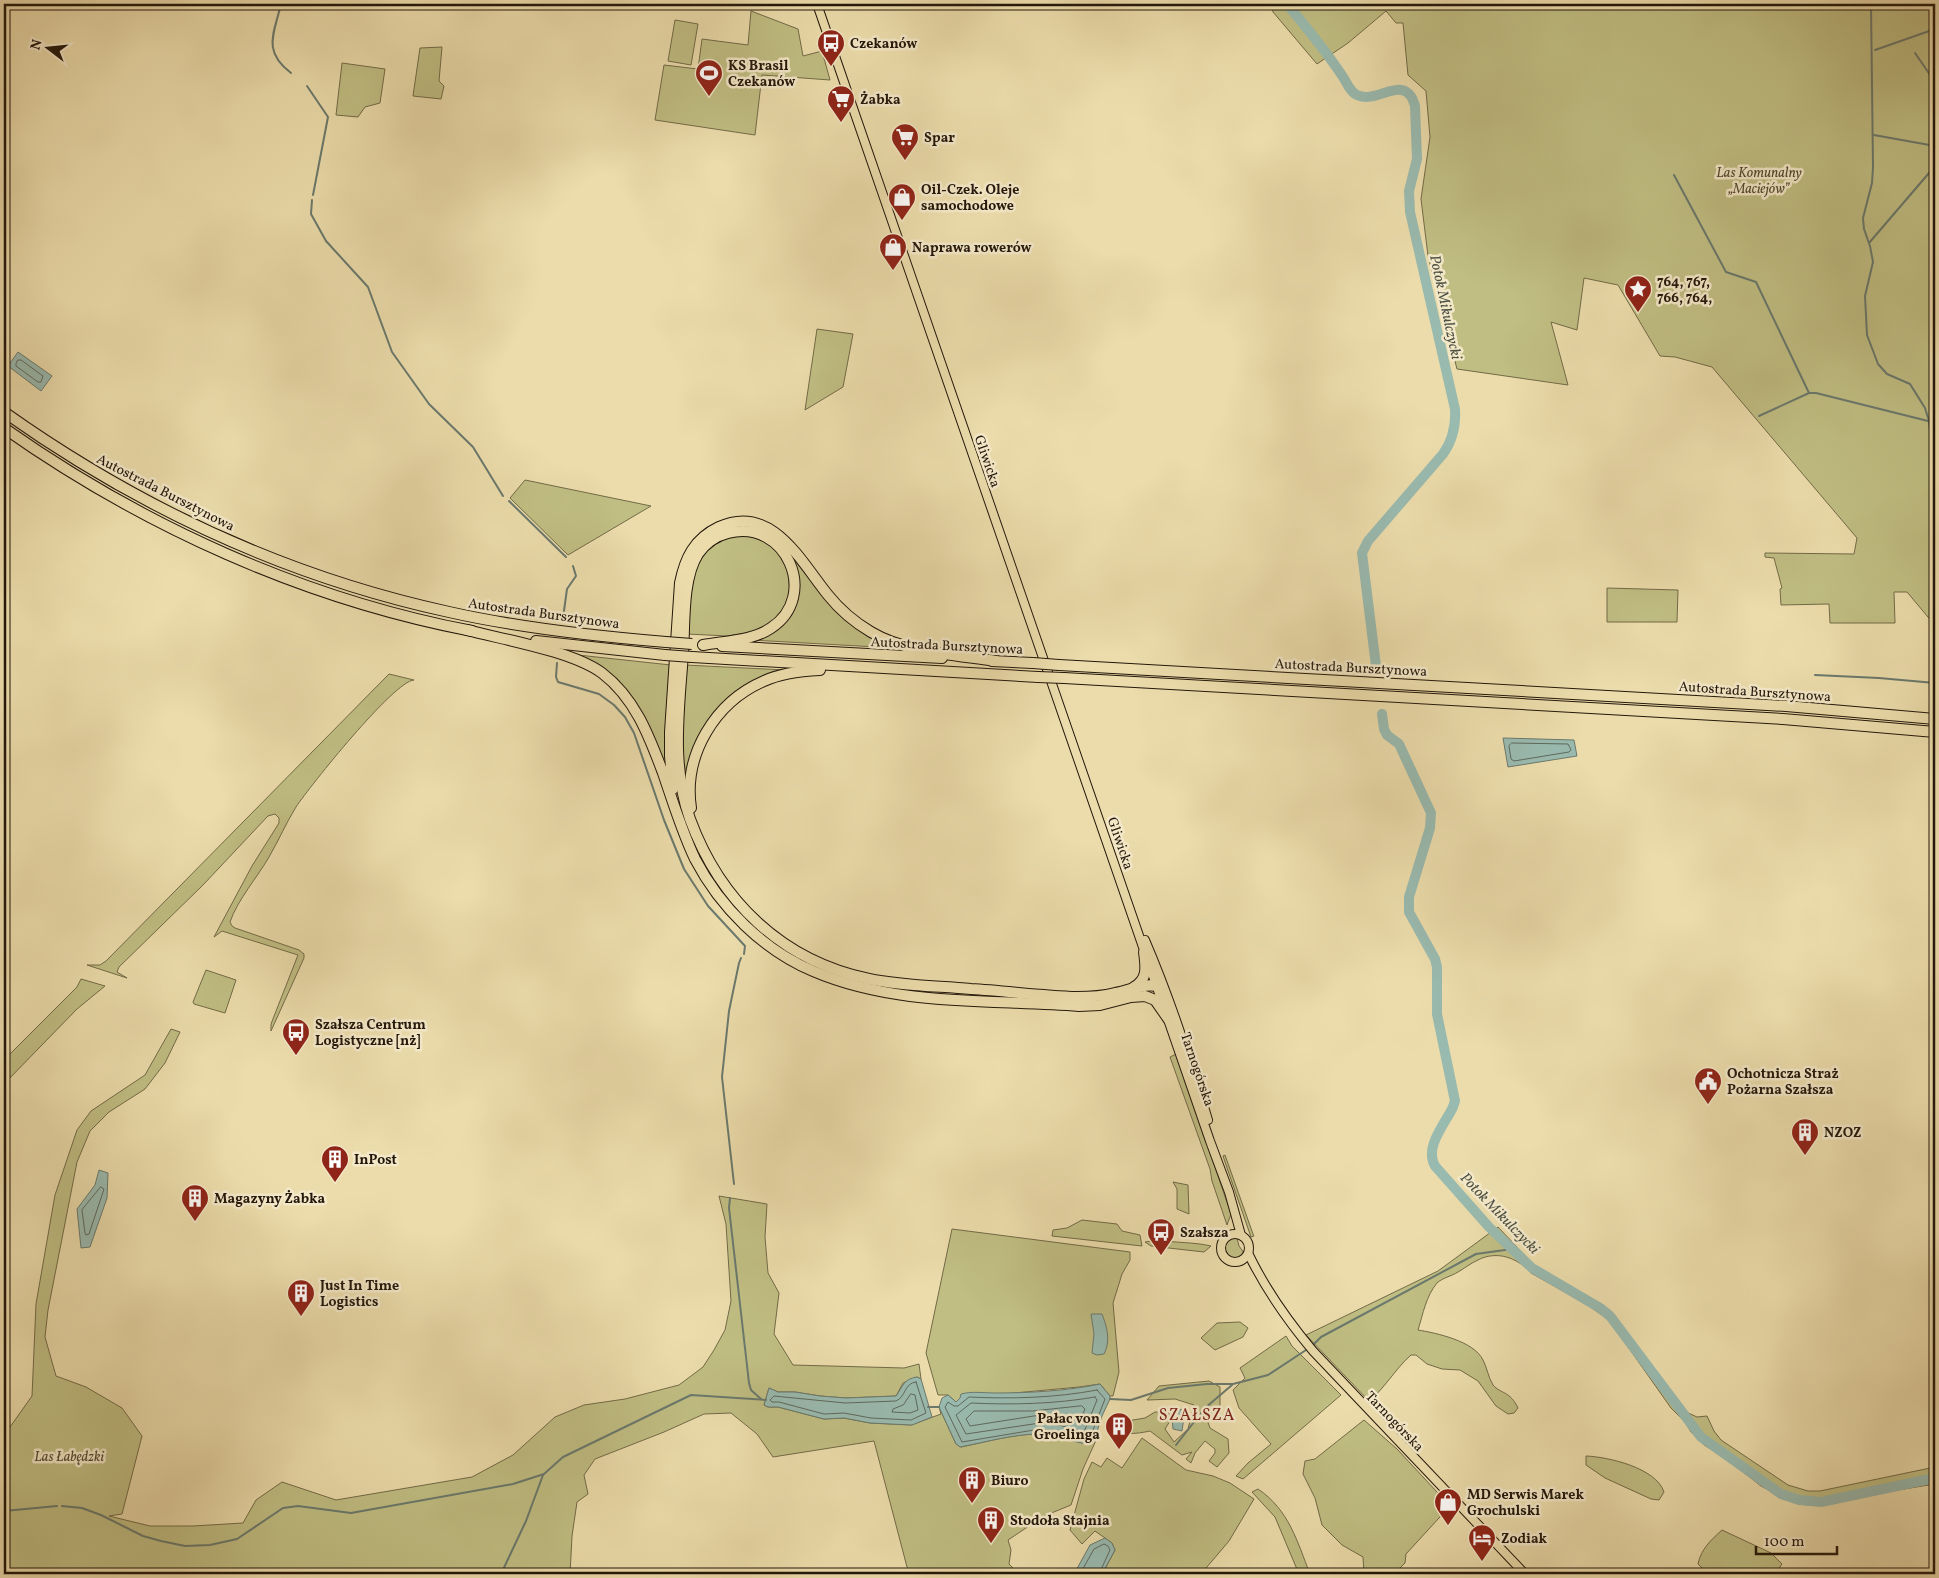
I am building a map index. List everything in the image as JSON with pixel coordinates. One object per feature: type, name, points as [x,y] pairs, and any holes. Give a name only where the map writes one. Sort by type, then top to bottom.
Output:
[{"type":"highway","name":"Autostrada Bursztynowa","points":[[4,412],[62,451],[140,497],[208,531],[286,564],[352,586],[425,607],[507,624],[576,634],[703,645],[1777,706],[1935,719]]},
{"type":"highway","name":"Autostrada Bursztynowa","points":[[4,428],[100,490],[157,521],[252,564],[346,598],[467,630],[564,645],[692,657],[1773,718],[1935,732]]},
{"type":"highway","points":[[689,830],[672,783],[670,756],[679,595],[684,564],[690,551],[698,540],[709,532],[734,522],[748,522],[773,530],[784,538],[841,610],[873,633],[917,648],[996,661]]},
{"type":"highway","points":[[689,830],[678,756],[678,731],[686,596],[692,567],[697,555],[705,546],[724,534],[735,531],[747,531],[769,538],[778,544],[786,554],[795,580],[794,594],[790,607],[771,628],[757,635],[703,645]]},
{"type":"highway","points":[[467,630],[567,656],[594,668],[615,684],[629,700],[649,736],[689,830],[732,897],[749,915],[788,946],[816,962],[871,980],[901,984],[1079,997],[1131,993],[1153,999],[1168,1020]]},
{"type":"highway","points":[[689,830],[692,765],[705,732],[730,702],[744,690],[783,674],[859,667]]},
{"type":"highway","points":[[1131,993],[1144,977],[1146,970],[1144,952]]},
{"type":"highway","points":[[1131,993],[1149,985],[1160,985]]},
{"type":"main road","name":"Gliwicka","points":[[817,4],[1144,952],[1160,985]]},
{"type":"main road","name":"Gliwicka","points":[[1136,925],[1144,938],[1160,985]]},
{"type":"main road","name":"Tarnogórska","points":[[1160,985],[1168,1020],[1217,1159]]},
{"type":"main road","name":"Tarnogórska","points":[[1160,985],[1192,1067],[1217,1159],[1241,1235]]},
{"type":"main road","name":"Tarnogórska","points":[[1231,1234],[1232,1208]]},
{"type":"main road","points":[[1231,1234],[1241,1235],[1249,1242],[1249,1255],[1241,1261],[1229,1261],[1223,1257],[1221,1252],[1223,1242],[1231,1234]]},
{"type":"main road","name":"Tarnogórska","points":[[1249,1255],[1284,1315],[1313,1351],[1525,1574]]},
{"type":"main road","name":"Tarnogórska","points":[[1241,1261],[1259,1275]]},
{"type":"green space","name":"Las Komunalny „Maciejów”","points":[[1272,4],[1935,4],[1935,623],[1907,592],[1894,592],[1895,623],[1830,623],[1829,604],[1781,605],[1780,589],[1782,588],[1774,558],[1765,557],[1765,553],[1854,554],[1857,538],[1712,367],[1675,357],[1660,356],[1618,285],[1584,278],[1577,330],[1551,322],[1568,385],[1457,369],[1428,256],[1421,199],[1430,137],[1426,91],[1408,75],[1403,23],[1396,23],[1386,11],[1348,43],[1317,64],[1273,12]]},
{"type":"green space","points":[[751,11],[798,29],[803,56],[822,51],[830,80],[762,75],[755,135],[655,120],[664,65],[698,69],[702,39],[748,45]]},
{"type":"green space","points":[[675,20],[698,24],[691,65],[668,61]]},
{"type":"green space","points":[[442,47],[439,81],[444,86],[441,99],[413,96],[420,48]]},
{"type":"green space","points":[[342,63],[385,69],[380,103],[365,107],[358,117],[336,115]]},
{"type":"green space","points":[[817,329],[853,334],[843,387],[805,410]]},
{"type":"green space","points":[[525,480],[651,506],[568,555],[510,498]]},
{"type":"green space","points":[[735,526],[754,527],[770,534],[784,544],[843,615],[861,629],[895,646],[895,648],[751,640],[784,620],[798,591],[797,569],[786,551],[770,537],[750,529],[728,530],[708,539],[692,559],[684,586],[681,633],[679,633],[684,582],[688,566],[694,552],[703,540],[717,531]]},
{"type":"green space","points":[[745,534],[770,543],[788,567],[790,593],[784,609],[776,620],[754,632],[727,636],[687,634],[694,570],[705,552],[724,538]]},
{"type":"green space","points":[[1607,588],[1678,590],[1677,622],[1607,622]]},
{"type":"green space","points":[[578,655],[671,665],[669,784],[642,715]]},
{"type":"green space","points":[[685,665],[786,670],[713,714],[686,794],[682,767]]},
{"type":"green space","points":[[389,674],[414,680],[389,697],[334,758],[304,796],[292,813],[269,857],[233,913],[230,922],[235,928],[299,950],[304,954],[304,958],[271,1031],[271,1024],[298,955],[222,931],[214,937],[252,866],[279,823],[279,818],[275,814],[268,816],[203,885],[119,967],[117,972],[127,978],[87,965],[100,965],[106,961]]},
{"type":"green space","points":[[206,970],[236,980],[225,1013],[194,1004],[193,1002]]},
{"type":"green space","points":[[81,979],[105,986],[77,1009],[4,1084],[4,1060],[77,987]]},
{"type":"green space","name":"Las Łabędzki","points":[[171,1029],[180,1032],[165,1063],[145,1089],[109,1112],[90,1131],[77,1162],[48,1310],[45,1337],[56,1376],[86,1387],[122,1408],[142,1436],[122,1514],[109,1516],[150,1526],[243,1523],[256,1500],[282,1482],[336,1500],[472,1477],[513,1455],[555,1417],[584,1405],[625,1399],[679,1385],[703,1367],[725,1330],[731,1301],[726,1224],[719,1196],[767,1204],[765,1237],[768,1273],[779,1293],[774,1334],[793,1365],[904,1368],[919,1364],[921,1379],[917,1377],[903,1383],[896,1396],[846,1398],[778,1392],[769,1388],[764,1405],[824,1419],[844,1418],[870,1423],[911,1425],[941,1414],[939,1407],[956,1444],[961,1447],[1001,1438],[1033,1434],[1055,1435],[1089,1444],[1097,1438],[1083,1469],[1071,1505],[1044,1516],[1008,1540],[1011,1550],[1009,1564],[1017,1572],[1015,1574],[911,1574],[907,1567],[874,1441],[773,1457],[757,1434],[731,1413],[704,1414],[595,1459],[584,1475],[588,1494],[577,1502],[572,1536],[570,1574],[4,1574],[4,1425],[10,1427],[32,1396],[36,1304],[55,1195],[77,1130],[91,1111],[145,1075]]},
{"type":"green space","points":[[1176,1054],[1231,1214],[1227,1225],[1212,1181],[1210,1169],[1170,1057]]},
{"type":"green space","points":[[1225,1155],[1254,1236],[1251,1237],[1223,1156]]},
{"type":"green space","points":[[1173,1182],[1188,1185],[1189,1214],[1177,1209],[1177,1189]]},
{"type":"green space","points":[[1082,1220],[1117,1224],[1122,1231],[1140,1235],[1142,1246],[1052,1236],[1053,1230],[1067,1228]]},
{"type":"green space","points":[[1498,1227],[1536,1267],[1600,1303],[1612,1312],[1684,1411],[1697,1417],[1707,1416],[1714,1431],[1721,1440],[1788,1485],[1808,1491],[1820,1491],[1935,1467],[1935,1484],[1873,1494],[1825,1505],[1807,1505],[1785,1499],[1761,1486],[1724,1457],[1704,1445],[1691,1432],[1685,1422],[1671,1408],[1609,1320],[1586,1304],[1531,1273],[1520,1263],[1507,1257],[1485,1257],[1439,1281],[1427,1299],[1418,1330],[1454,1339],[1478,1353],[1493,1385],[1515,1402],[1518,1408],[1514,1413],[1508,1414],[1496,1406],[1478,1381],[1460,1370],[1442,1369],[1427,1364],[1416,1355],[1411,1355],[1405,1360],[1369,1401],[1306,1335],[1438,1271]]},
{"type":"green space","points":[[952,1229],[1130,1252],[1130,1260],[1122,1274],[1113,1303],[1119,1372],[1113,1396],[1110,1396],[1100,1384],[960,1398],[956,1402],[948,1395],[938,1395],[926,1353]]},
{"type":"green space","points":[[1232,1237],[1237,1238],[1239,1246],[1244,1253],[1237,1258],[1230,1258],[1224,1250],[1226,1241]]},
{"type":"green space","points":[[1158,1240],[1211,1246],[1204,1252],[1151,1246],[1145,1242]]},
{"type":"green space","points":[[1240,1322],[1248,1328],[1243,1337],[1215,1350],[1201,1338],[1217,1323]]},
{"type":"green space","points":[[1286,1336],[1292,1346],[1341,1395],[1243,1479],[1236,1476],[1271,1444],[1239,1408],[1233,1390],[1245,1378],[1240,1368]]},
{"type":"green space","points":[[1209,1381],[1220,1387],[1220,1406],[1206,1417],[1210,1428],[1228,1439],[1229,1453],[1217,1467],[1209,1461],[1215,1453],[1215,1449],[1205,1441],[1195,1453],[1191,1463],[1186,1459],[1192,1452],[1182,1455],[1150,1431],[1122,1433],[1108,1427],[1110,1420],[1127,1421],[1145,1418],[1155,1412],[1169,1412],[1170,1421],[1165,1429],[1174,1442],[1188,1429],[1194,1405],[1175,1399],[1147,1400],[1159,1386]]},
{"type":"green space","points":[[1364,1420],[1397,1449],[1450,1506],[1406,1554],[1405,1563],[1394,1574],[1364,1574],[1363,1557],[1342,1545],[1322,1525],[1315,1498],[1303,1474],[1305,1461],[1315,1459]]},
{"type":"green space","points":[[1142,1438],[1186,1470],[1213,1476],[1230,1483],[1254,1499],[1229,1541],[1201,1574],[1107,1574],[1104,1571],[1115,1550],[1112,1543],[1095,1531],[1082,1544],[1070,1530],[1084,1479],[1092,1462],[1101,1467],[1107,1458],[1122,1468]]},
{"type":"green space","points":[[1586,1456],[1631,1465],[1642,1470],[1652,1476],[1664,1492],[1659,1500],[1651,1499],[1605,1478],[1586,1465]]},
{"type":"green space","points":[[1258,1489],[1269,1497],[1285,1516],[1310,1574],[1299,1574],[1275,1517],[1252,1492]]},
{"type":"green space","points":[[1722,1530],[1771,1553],[1782,1564],[1775,1574],[1708,1574],[1698,1564],[1699,1559],[1707,1545]]},
{"type":"water","points":[[18,352],[52,376],[41,391],[8,366]]},
{"type":"water","points":[[1503,738],[1574,740],[1577,756],[1508,767]]},
{"type":"water","points":[[99,1170],[108,1173],[107,1198],[90,1247],[81,1248],[77,1209],[95,1185]]},
{"type":"water","points":[[1091,1314],[1102,1314],[1104,1319],[1108,1339],[1104,1354],[1097,1355],[1092,1353],[1094,1334]]},
{"type":"water","points":[[917,1377],[921,1379],[932,1417],[912,1425],[870,1423],[844,1418],[824,1419],[764,1405],[769,1388],[778,1392],[846,1398],[896,1396],[906,1382]]},
{"type":"water","points":[[1100,1384],[1110,1396],[1110,1399],[1095,1438],[1089,1444],[1053,1435],[1030,1434],[960,1447],[956,1444],[939,1407],[942,1398],[948,1395],[956,1402],[961,1394],[965,1393],[1048,1391]]},
{"type":"water","points":[[1187,1408],[1182,1431],[1173,1429],[1172,1419],[1179,1410]]},
{"type":"water","points":[[1105,1538],[1112,1543],[1115,1550],[1102,1574],[1074,1574],[1090,1545]]},
{"type":"waterway","points":[[281,4],[273,33],[273,49],[276,57],[291,73]]},
{"type":"waterway","name":"Potok Mikulczycki","points":[[1287,4],[1337,67],[1355,94],[1365,97],[1390,91],[1405,91],[1411,96],[1415,106],[1417,159],[1409,191],[1410,212],[1455,409],[1455,421],[1453,433],[1443,454],[1368,541],[1362,553],[1376,666]]},
{"type":"waterway","points":[[1871,4],[1873,167],[1872,183],[1863,218],[1873,262],[1865,296],[1867,335],[1878,364],[1887,374],[1910,384],[1925,408],[1929,421],[1935,477]]},
{"type":"waterway","points":[[1875,50],[1935,29]]},
{"type":"waterway","points":[[1915,53],[1935,82]]},
{"type":"waterway","points":[[307,86],[328,117],[313,195]]},
{"type":"waterway","points":[[1874,135],[1935,146]]},
{"type":"waterway","points":[[1869,243],[1935,166]]},
{"type":"waterway","points":[[1674,175],[1726,272],[1756,282],[1809,393]]},
{"type":"waterway","points":[[312,200],[311,214],[326,241],[368,287],[392,352],[429,404],[473,447],[503,496]]},
{"type":"waterway","points":[[1759,416],[1809,393],[1816,393],[1928,421]]},
{"type":"waterway","points":[[509,501],[566,557]]},
{"type":"waterway","points":[[563,618],[567,589],[576,576],[573,566]]},
{"type":"waterway","points":[[557,663],[556,677],[558,682],[599,694],[614,705],[625,717],[634,733],[664,820],[684,869],[708,906],[745,946],[744,954]]},
{"type":"waterway","points":[[1815,675],[1935,683]]},
{"type":"waterway","name":"Potok Mikulczycki","points":[[1382,714],[1384,729],[1387,735],[1399,744],[1431,813],[1430,828],[1409,897],[1409,912],[1435,959],[1437,967],[1437,1014],[1455,1101],[1434,1143],[1432,1159],[1435,1166],[1489,1227],[1532,1268],[1600,1308],[1610,1316],[1701,1437],[1781,1494],[1799,1500],[1821,1502],[1935,1478]]},
{"type":"waterway","points":[[734,1184],[722,1077],[729,1011],[741,958]]},
{"type":"waterway","points":[[730,1198],[729,1208],[749,1383],[751,1390],[761,1399]]},
{"type":"waterway","points":[[1313,1345],[1321,1337],[1476,1254],[1512,1249]]},
{"type":"waterway","points":[[1110,1399],[1131,1400],[1168,1388],[1207,1384],[1233,1384],[1268,1375],[1309,1348]]},
{"type":"waterway","points":[[1176,1445],[1205,1408],[1232,1385]]},
{"type":"waterway","points":[[62,1506],[82,1508],[101,1515],[143,1536],[161,1541],[185,1546],[210,1545],[237,1539],[283,1508],[298,1506],[351,1513],[513,1484],[544,1474],[563,1457],[691,1395],[766,1400]]},
{"type":"waterway","points":[[928,1407],[939,1407]]},
{"type":"waterway","points":[[501,1574],[526,1521],[543,1475]]},
{"type":"waterway","points":[[4,1511],[57,1506]]},
{"type":"place","name":"Czekanów","points":[[831,67]]},
{"type":"place","name":"KS Brasil Czekanów","points":[[709,97]]},
{"type":"place","name":"Żabka","points":[[841,123]]},
{"type":"place","name":"Spar","points":[[905,161]]},
{"type":"place","name":"Oil-Czek. Oleje samochodowe","points":[[902,221]]},
{"type":"place","name":"Naprawa rowerów","points":[[893,271]]},
{"type":"place","name":"764, 767, 766, 764,","points":[[1638,313]]},
{"type":"place","name":"Szałsza Centrum Logistyczne [nż]","points":[[296,1056]]},
{"type":"place","name":"Ochotnicza Straż Pożarna Szałsza","points":[[1708,1105]]},
{"type":"place","name":"NZOZ","points":[[1805,1156]]},
{"type":"place","name":"InPost","points":[[335,1183]]},
{"type":"place","name":"Magazyny Żabka","points":[[195,1222]]},
{"type":"place","name":"Szałsza","points":[[1161,1256]]},
{"type":"place","name":"Just In Time Logistics","points":[[301,1317]]},
{"type":"place","name":"Pałac von Groelinga","points":[[1119,1450]]},
{"type":"place","name":"Biuro","points":[[972,1504]]},
{"type":"place","name":"MD Serwis Marek Grochulski","points":[[1448,1526]]},
{"type":"place","name":"Stodoła Stajnia","points":[[991,1544]]},
{"type":"place","name":"Zodiak","points":[[1482,1562]]},
{"type":"district","name":"SZAŁSZA","points":[[1197,1414]]}]
